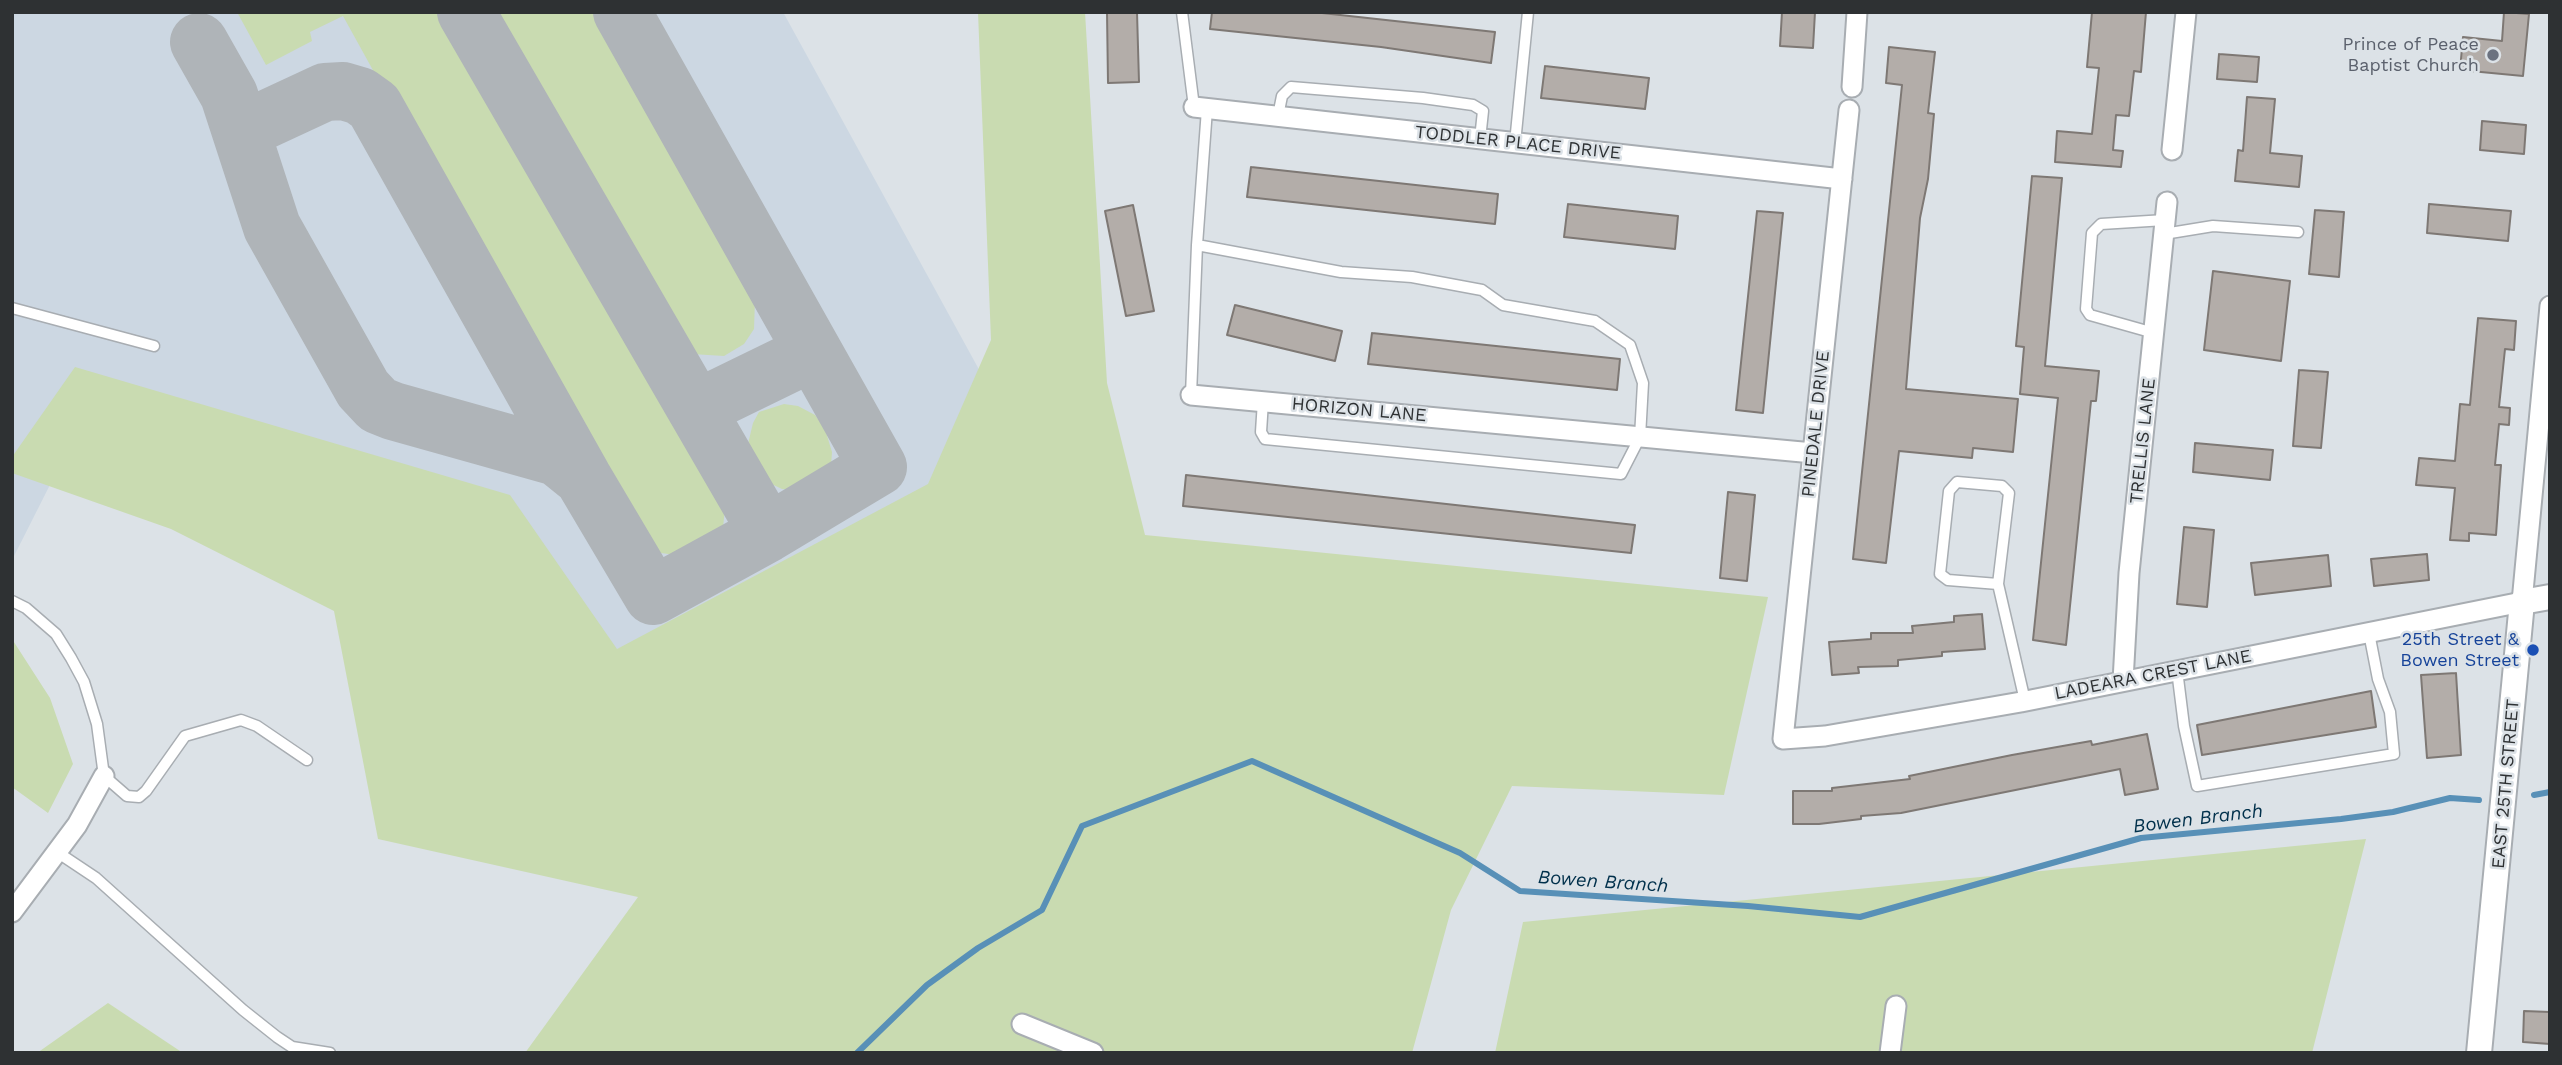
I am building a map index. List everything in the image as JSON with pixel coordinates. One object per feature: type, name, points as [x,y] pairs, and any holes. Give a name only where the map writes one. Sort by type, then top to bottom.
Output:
[{"type":"street","points":[[1852,87],[1857,12]]},
{"type":"street","points":[[2172,150],[2186,12]]},
{"type":"street","name":"TODDLER PLACE DRIVE","points":[[1201,108],[1842,179]]},
{"type":"street","name":"PINEDALE DRIVE","points":[[1783,739],[1849,110]]},
{"type":"street","name":"TRELLIS LANE","points":[[2123,681],[2129,573],[2165,218]]},
{"type":"street","name":"EAST 25TH STREET","points":[[2479,1053],[2550,306]]},
{"type":"street","name":"HORIZON LANE","points":[[1191,395],[1813,453]]},
{"type":"street","points":[[2522,602],[2550,597]]},
{"type":"street","name":"LADEARA CREST LANE","points":[[1783,739],[1825,736],[2025,701],[2522,602]]},
{"type":"street","points":[[12,912],[77,825],[104,776]]},
{"type":"street","points":[[1890,1053],[1896,1006]]},
{"type":"street","points":[[1022,1024],[1093,1053]]},
{"type":"lane","name":"HORIZON LANE","points":[[1182,12],[1201,108],[1191,395]]},
{"type":"lane","points":[[1515,143],[1528,12]]},
{"type":"lane","points":[[1278,116],[1282,96],[1291,87],[1423,98],[1474,105],[1483,111],[1480,139]]},
{"type":"lane","points":[[2154,332],[2090,315],[2086,309],[2092,233],[2101,224],[2165,218],[2213,226],[2298,232]]},
{"type":"lane","points":[[1197,245],[1341,272],[1412,277],[1482,290],[1503,305],[1595,321],[1630,345],[1643,383],[1640,437],[1621,474],[1265,439],[1261,432],[1263,401]]},
{"type":"lane","points":[[12,307],[154,346]]},
{"type":"lane","points":[[1998,584],[1948,580],[1940,574],[1949,491],[1957,482],[2007,488],[2009,499],[1998,584],[2025,701]]},
{"type":"lane","points":[[12,601],[26,608],[56,634],[84,682],[97,724],[104,776],[127,796],[139,797],[185,736],[241,720],[257,726],[307,760]]},
{"type":"lane","points":[[2177,670],[2184,726],[2197,786],[2394,754],[2390,712],[2378,679],[2369,633]]},
{"type":"lane","points":[[57,852],[96,878],[276,1037],[292,1047],[330,1053]]},
{"type":"shaded area","points":[[12,12],[783,12],[1039,479],[578,665],[61,463],[12,560]]},
{"type":"green space","points":[[237,12],[455,12],[726,497],[723,528],[704,549],[683,556],[661,553],[632,531],[610,499],[343,16],[310,32],[312,41],[266,65]]},
{"type":"green space","points":[[494,12],[592,12],[755,300],[754,329],[744,344],[724,356],[692,354]]},
{"type":"green space","points":[[978,12],[1085,12],[1107,383],[1145,535],[1768,597],[1724,795],[1512,786],[1451,910],[1412,1053],[525,1053],[638,897],[378,839],[334,611],[171,529],[12,473],[12,457],[75,367],[510,495],[617,649],[928,484],[991,340]]},
{"type":"green space","points":[[784,404],[798,406],[815,415],[825,429],[832,452],[831,466],[822,477],[808,487],[794,490],[782,489],[763,480],[755,471],[747,448],[753,423],[759,412]]},
{"type":"green space","points":[[12,639],[50,698],[73,764],[48,813],[12,787]]},
{"type":"green space","points":[[2366,839],[2312,1053],[1495,1053],[1523,922]]},
{"type":"green space","points":[[108,1003],[183,1053],[37,1053]]},
{"type":"building","points":[[1107,12],[1137,12],[1139,82],[1108,83]]},
{"type":"building","points":[[1212,12],[1313,12],[1495,32],[1491,63],[1381,47],[1210,29]]},
{"type":"building","points":[[1782,12],[1815,12],[1813,48],[1780,46]]},
{"type":"building","points":[[2092,12],[2146,12],[2141,72],[2134,71],[2129,116],[2116,115],[2113,150],[2123,151],[2121,167],[2055,162],[2057,131],[2092,134],[2099,68],[2087,67]]},
{"type":"building","name":"Prince of Peace Baptist Church","points":[[2504,12],[2529,14],[2523,76],[2460,70],[2463,37],[2502,41]]},
{"type":"building","points":[[1889,47],[1935,52],[1928,113],[1934,114],[1928,179],[1920,218],[1906,389],[2018,399],[2013,452],[1973,448],[1972,458],[1899,451],[1886,563],[1853,559],[1902,85],[1886,83]]},
{"type":"building","points":[[2219,54],[2259,57],[2257,82],[2217,79]]},
{"type":"building","points":[[1545,66],[1649,78],[1645,109],[1541,98]]},
{"type":"building","points":[[2247,97],[2275,99],[2270,153],[2302,156],[2299,187],[2235,181],[2238,150],[2243,151]]},
{"type":"building","points":[[2482,121],[2526,125],[2524,154],[2480,150]]},
{"type":"building","points":[[1251,167],[1498,194],[1495,224],[1247,197]]},
{"type":"building","points":[[2032,176],[2062,178],[2045,366],[2099,371],[2096,401],[2091,401],[2066,645],[2033,640],[2058,398],[2020,394],[2024,347],[2016,346]]},
{"type":"building","points":[[1568,204],[1678,216],[1675,249],[1564,237]]},
{"type":"building","points":[[2429,204],[2511,211],[2508,241],[2427,233]]},
{"type":"building","points":[[1133,205],[1154,311],[1126,316],[1105,211]]},
{"type":"building","points":[[2315,210],[2344,212],[2339,277],[2309,274]]},
{"type":"building","points":[[1757,211],[1783,213],[1763,413],[1736,410]]},
{"type":"building","points":[[2213,271],[2290,281],[2281,361],[2204,350]]},
{"type":"building","points":[[1235,305],[1342,331],[1335,361],[1227,335]]},
{"type":"building","points":[[2478,318],[2516,321],[2514,350],[2505,349],[2499,407],[2510,408],[2509,425],[2499,424],[2495,465],[2501,465],[2496,535],[2469,533],[2469,541],[2450,540],[2455,488],[2416,485],[2419,458],[2455,461],[2460,404],[2470,405]]},
{"type":"building","points":[[1372,333],[1620,359],[1617,390],[1368,364]]},
{"type":"building","points":[[2299,370],[2328,372],[2321,448],[2293,446]]},
{"type":"building","points":[[2195,443],[2273,450],[2270,480],[2193,472]]},
{"type":"building","points":[[1186,475],[1635,525],[1631,553],[1183,506]]},
{"type":"building","points":[[1728,492],[1755,495],[1747,581],[1720,578]]},
{"type":"building","points":[[2184,527],[2214,530],[2207,607],[2177,604]]},
{"type":"building","points":[[2427,554],[2429,580],[2374,586],[2371,559]]},
{"type":"building","points":[[2328,555],[2331,586],[2255,595],[2251,563]]},
{"type":"building","points":[[1982,614],[1985,649],[1942,652],[1942,656],[1898,660],[1898,666],[1858,667],[1859,673],[1832,675],[1829,642],[1871,639],[1871,633],[1913,633],[1912,626],[1954,622],[1954,616]]},
{"type":"building","points":[[2456,673],[2461,755],[2427,758],[2421,675]]},
{"type":"building","points":[[2371,691],[2376,727],[2202,755],[2197,725]]},
{"type":"building","points":[[2147,734],[2158,789],[2125,795],[2120,769],[1901,813],[1861,816],[1861,819],[1819,824],[1793,824],[1793,791],[1832,791],[1832,788],[1910,779],[1909,776],[2012,755],[2091,741],[2092,745]]},
{"type":"building","points":[[2524,1011],[2550,1012],[2550,1044],[2523,1042]]},
{"type":"waterway","name":"Bowen Branch","points":[[857,1053],[927,985],[978,948],[1042,910],[1082,826],[1252,761],[1460,853],[1520,891],[1748,906],[1860,917],[2141,838],[2341,819],[2393,812],[2450,798],[2479,800]]},
{"type":"waterway","name":"Bowen Branch","points":[[2534,795],[2550,792]]},
{"type":"taxiway","points":[[466,12],[768,533]]},
{"type":"taxiway","points":[[241,131],[325,92],[343,91],[360,96],[374,106],[583,478],[653,596],[768,533],[878,467],[622,12]]},
{"type":"taxiway","points":[[199,42],[229,95],[272,227],[363,389],[378,405],[393,411],[557,457],[583,478]]},
{"type":"taxiway","points":[[696,409],[813,352]]},
{"type":"place","name":"Prince of Peace Baptist Church","points":[[2493,55]]},
{"type":"place","name":"25th Street & Bowen Street","points":[[2533,650]]}]
